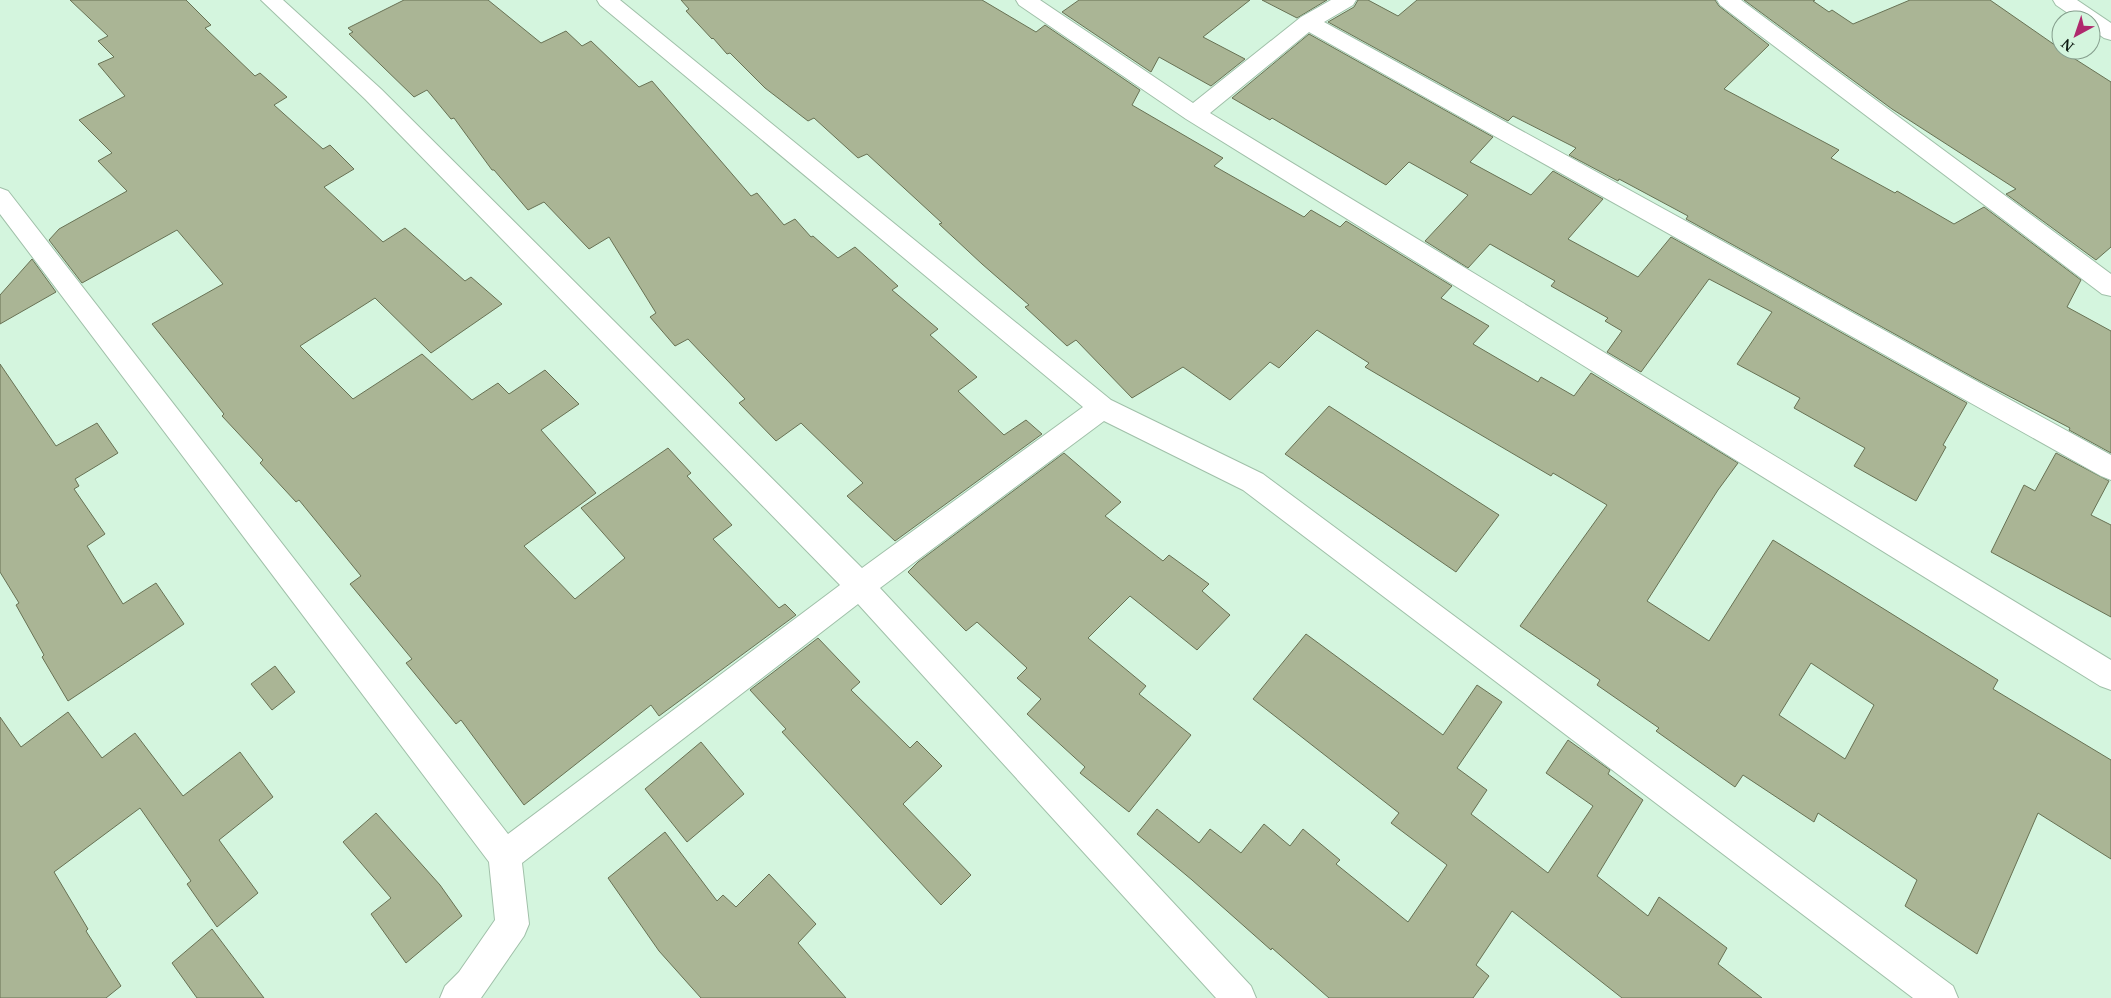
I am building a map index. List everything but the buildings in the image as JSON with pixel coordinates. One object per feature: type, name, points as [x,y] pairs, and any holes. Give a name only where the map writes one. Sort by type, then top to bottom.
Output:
[{"type":"street","points":[[271,0],[373,94],[860,586],[1239,998]]},
{"type":"street","points":[[607,0],[1102,408],[1253,482],[1941,998]]},
{"type":"street","points":[[1026,0],[1194,114],[2111,676]]},
{"type":"street","points":[[1194,114],[1308,22],[1346,0]]},
{"type":"street","points":[[1727,0],[2111,287]]},
{"type":"street","points":[[2063,0],[2111,33]]},
{"type":"street","points":[[1308,22],[2111,468]]},
{"type":"street","points":[[0,197],[505,856],[512,924],[472,984],[457,998]]},
{"type":"street","points":[[505,856],[860,586],[1102,408]]}]
